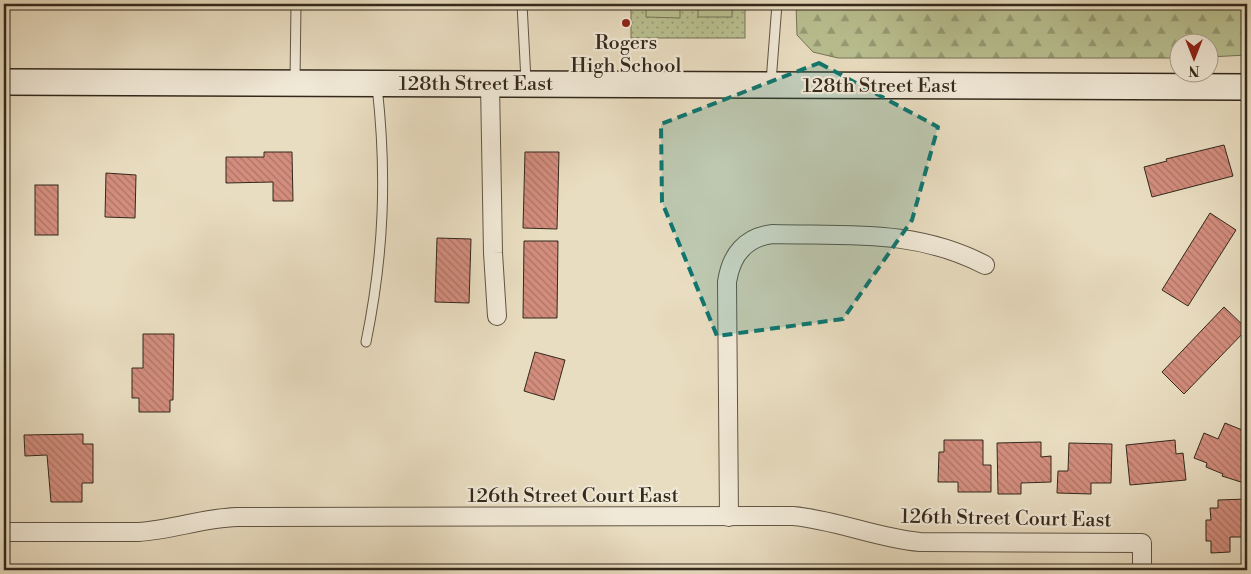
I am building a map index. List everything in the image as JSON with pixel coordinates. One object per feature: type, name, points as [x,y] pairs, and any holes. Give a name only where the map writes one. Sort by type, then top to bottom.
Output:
[{"type":"street","name":"128th Street East","points":[[4,82],[1247,87]]},
{"type":"street","points":[[490,84],[493,253],[497,316]]},
{"type":"street","points":[[729,517],[727,282],[732,262],[740,249],[754,238],[773,234],[897,237],[944,246],[985,265]]},
{"type":"street","name":"126th Street Court East","points":[[4,532],[138,532],[160,530],[203,519],[229,517],[810,518],[848,526],[883,537],[920,542],[1142,542],[1142,570]]},
{"type":"lane","points":[[295,83],[296,4]]},
{"type":"lane","points":[[522,4],[526,84]]},
{"type":"lane","points":[[771,85],[777,4]]},
{"type":"lane","points":[[366,342],[378,275],[383,226],[384,179],[376,83]]},
{"type":"highlighted area","points":[[819,63],[938,127],[912,220],[843,319],[717,336],[662,202],[661,124]]},
{"type":"green space","points":[[631,4],[745,4],[745,38],[631,38]]},
{"type":"green space","points":[[646,4],[680,4],[680,18],[646,17]]},
{"type":"green space","points":[[698,4],[732,4],[732,17],[698,17]]},
{"type":"green space","points":[[796,4],[1247,4],[1247,55],[1218,57],[1218,32],[1168,32],[1168,58],[838,58],[813,52],[797,35]]},
{"type":"building","points":[[1224,145],[1233,176],[1152,197],[1144,167],[1167,161],[1166,159]]},
{"type":"building","points":[[264,152],[292,152],[293,201],[273,201],[273,182],[226,183],[226,157],[264,157]]},
{"type":"building","points":[[525,152],[559,152],[557,229],[523,228]]},
{"type":"building","points":[[106,173],[136,175],[135,218],[105,217]]},
{"type":"building","points":[[35,185],[58,185],[58,235],[35,235]]},
{"type":"building","points":[[1210,213],[1236,230],[1188,306],[1162,290]]},
{"type":"building","points":[[437,238],[471,239],[469,303],[435,302]]},
{"type":"building","points":[[524,241],[558,241],[557,318],[523,318]]},
{"type":"building","points":[[1224,307],[1247,329],[1184,394],[1162,372]]},
{"type":"building","points":[[143,334],[174,334],[173,400],[170,400],[170,412],[139,412],[139,398],[132,398],[132,368],[143,368]]},
{"type":"building","points":[[535,352],[565,360],[554,400],[524,391]]},
{"type":"building","points":[[1225,423],[1247,432],[1247,475],[1244,483],[1222,476],[1223,474],[1206,467],[1207,463],[1194,458],[1204,433],[1218,439]]},
{"type":"building","points":[[83,434],[83,444],[93,444],[93,483],[82,483],[82,502],[51,502],[47,455],[25,456],[24,435]]},
{"type":"building","points":[[944,440],[983,440],[983,465],[991,465],[991,492],[958,492],[958,482],[938,482],[939,452],[944,452]]},
{"type":"building","points":[[1175,440],[1176,454],[1183,453],[1186,480],[1130,485],[1126,445]]},
{"type":"building","points":[[1041,442],[1041,457],[1051,456],[1051,482],[1021,483],[1021,494],[998,494],[997,443]]},
{"type":"building","points":[[1069,443],[1112,444],[1111,483],[1091,483],[1091,494],[1057,493],[1058,471],[1068,471]]},
{"type":"building","points":[[1247,499],[1247,537],[1230,537],[1230,552],[1211,553],[1211,541],[1206,541],[1206,520],[1211,520],[1210,508],[1218,508],[1218,500]]},
{"type":"place","name":"Rogers High School","points":[[626,23]]}]
